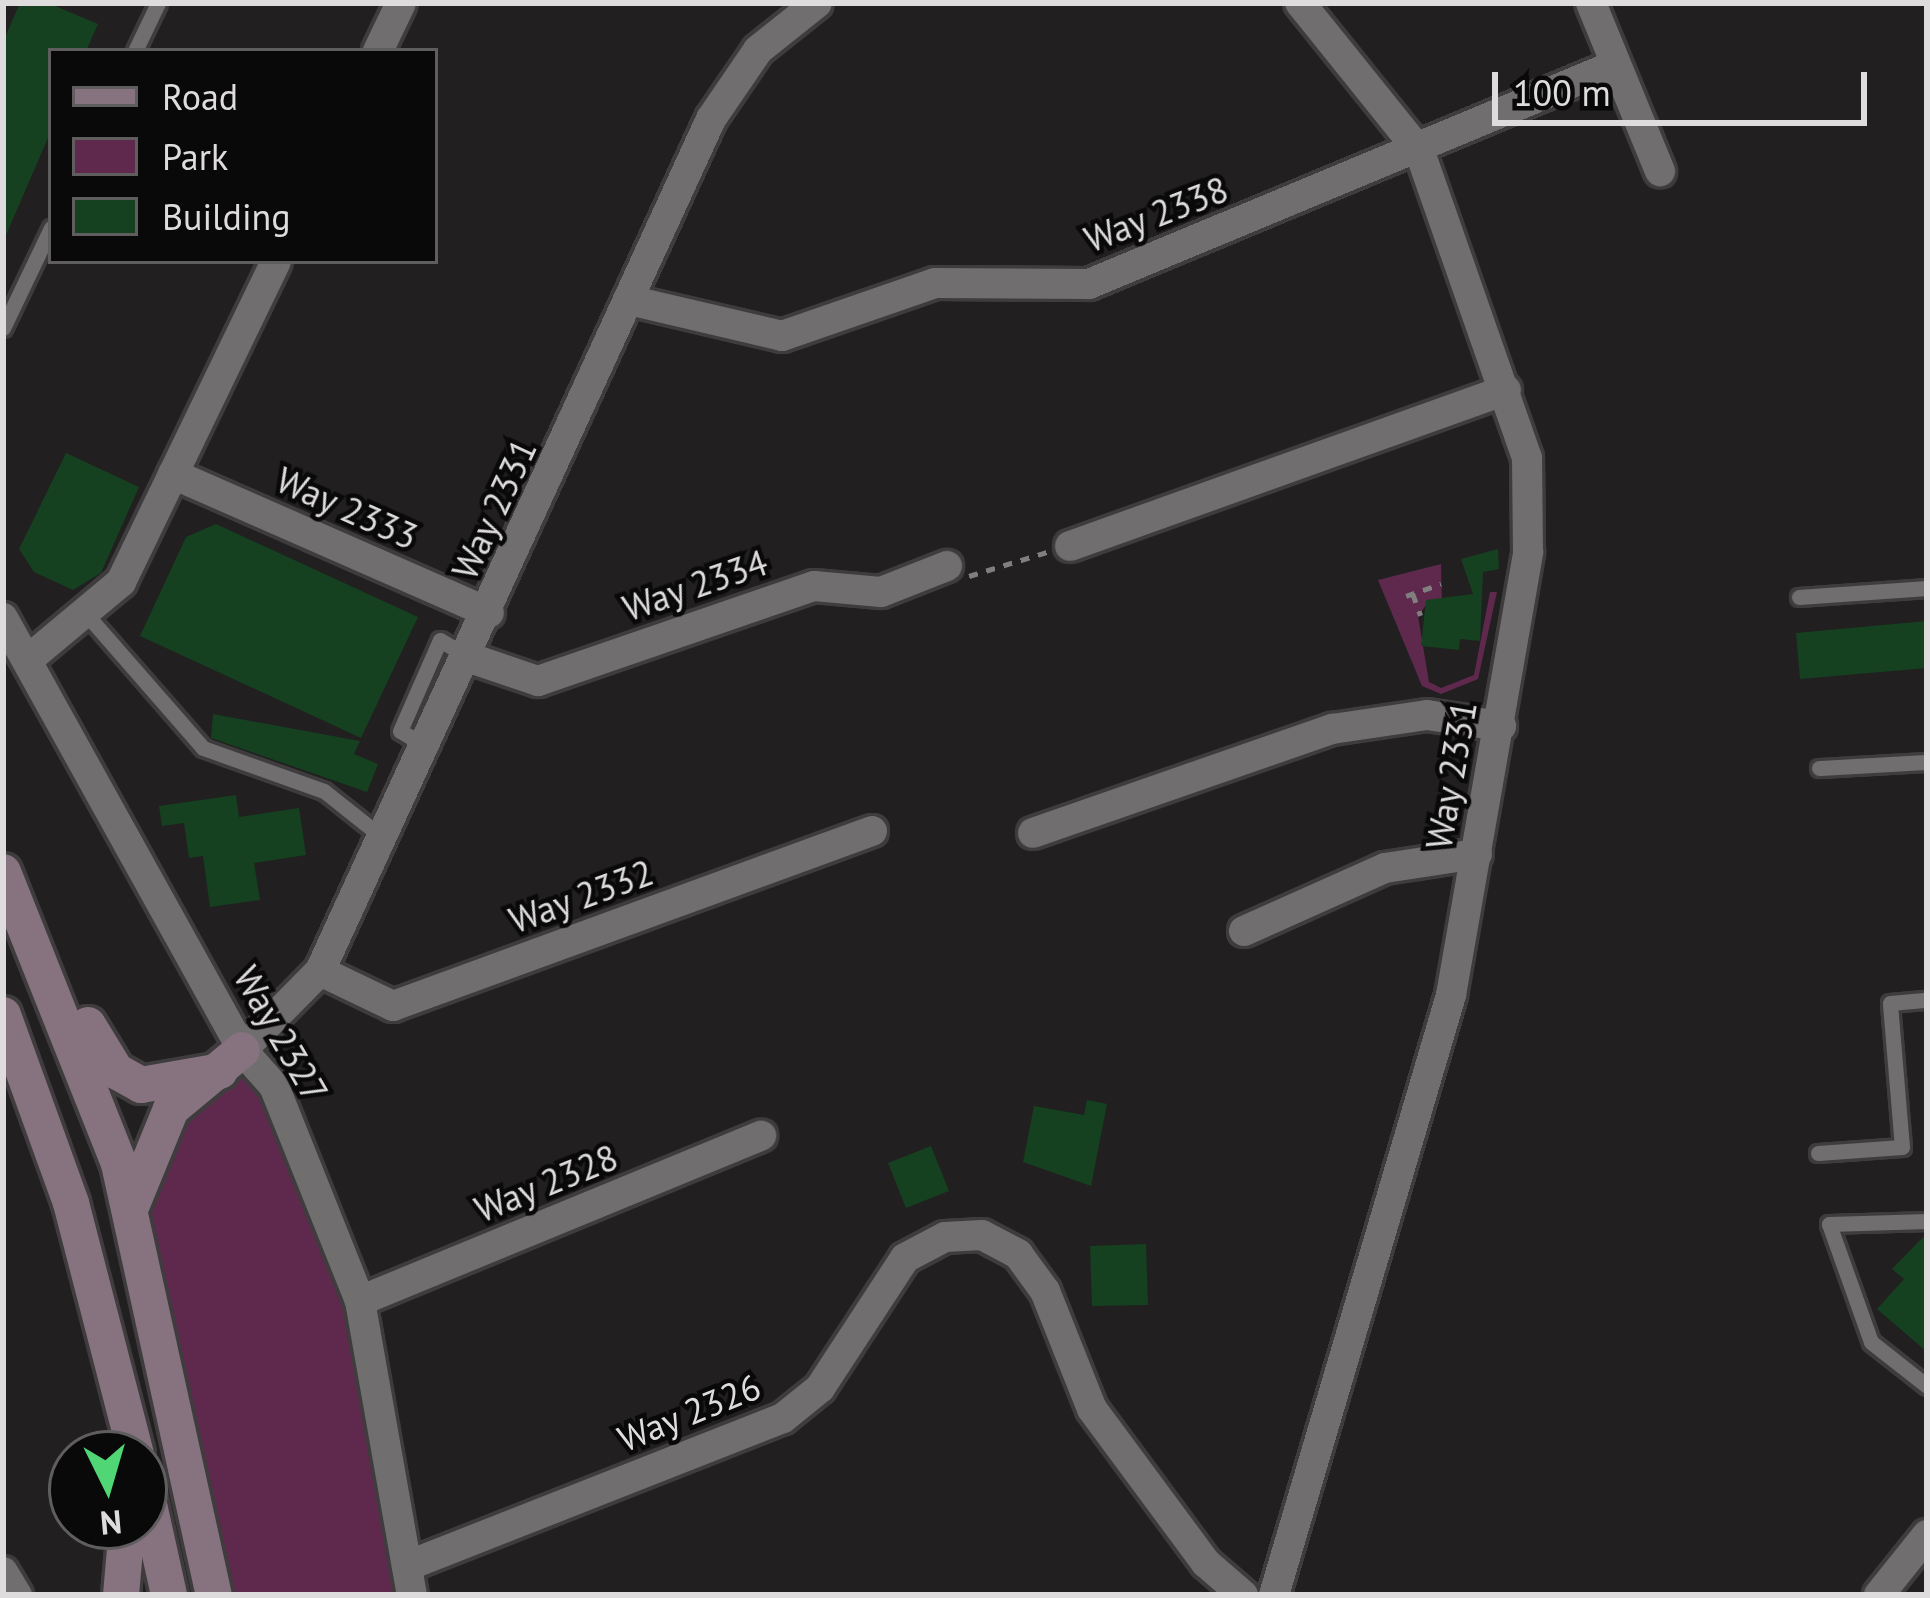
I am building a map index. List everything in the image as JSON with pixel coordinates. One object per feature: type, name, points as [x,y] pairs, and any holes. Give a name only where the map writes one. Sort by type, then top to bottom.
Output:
[{"type":"main road","points":[[3,872],[116,1071],[165,1087],[231,1061]]},
{"type":"main road","points":[[21,909],[131,1208],[214,1589]]},
{"type":"main road","points":[[3,1015],[70,1203],[130,1430]]},
{"type":"main road","points":[[131,1208],[171,1109],[231,1061]]},
{"type":"main road","points":[[124,1408],[124,1430]]},
{"type":"main road","points":[[121,1595],[125,1550]]},
{"type":"main road","points":[[159,1550],[169,1595]]},
{"type":"street","points":[[379,48],[401,3]]},
{"type":"street","name":"Way 2331","points":[[231,1061],[320,971],[470,658],[711,119],[758,50],[817,3]]},
{"type":"street","name":"Way 2331","points":[[1274,1595],[1451,995],[1528,552],[1527,458],[1420,152],[1300,3]]},
{"type":"street","points":[[1591,3],[1660,171]]},
{"type":"street","points":[[1420,152],[1615,65]]},
{"type":"street","name":"Way 2338","points":[[633,301],[782,336],[934,283],[1088,284],[1420,152]]},
{"type":"street","points":[[30,658],[122,583],[275,264]]},
{"type":"street","points":[[1070,547],[1506,390]]},
{"type":"street","name":"Way 2333","points":[[173,474],[490,613]]},
{"type":"street","name":"Way 2334","points":[[470,658],[538,681],[814,586],[881,592],[947,566]]},
{"type":"street","name":"Way 2327","points":[[3,619],[30,658],[231,1061],[274,1086],[360,1301],[410,1581]]},
{"type":"street","points":[[1033,833],[1332,729],[1427,715],[1501,726]]},
{"type":"street","name":"Way 2332","points":[[320,971],[393,1006],[872,831]]},
{"type":"street","points":[[1244,932],[1385,868],[1477,854]]},
{"type":"street","name":"Way 2328","points":[[360,1301],[761,1136]]},
{"type":"street","name":"Way 2326","points":[[410,1581],[783,1418],[820,1388],[905,1258],[946,1237],[982,1234],[1018,1253],[1045,1291],[1093,1408],[1206,1563],[1243,1595]]},
{"type":"street","points":[[1879,1595],[1927,1534]]},
{"type":"street","points":[[3,1572],[17,1595]]},
{"type":"lane","points":[[136,48],[158,3]]},
{"type":"lane","points":[[3,328],[48,234]]},
{"type":"lane","points":[[1799,597],[1927,589]]},
{"type":"lane","points":[[87,615],[203,748],[323,791],[383,838]]},
{"type":"lane","points":[[1819,768],[1927,761]]},
{"type":"lane","points":[[1818,1153],[1902,1148],[1890,1003],[1927,1000]]},
{"type":"lane","points":[[1927,1221],[1829,1224],[1871,1342],[1927,1386]]},
{"type":"path","points":[[947,566],[978,580],[1070,547]]},
{"type":"path","points":[[1421,616],[1409,595],[1441,584]]},
{"type":"green space","points":[[1441,564],[1442,603],[1429,601],[1418,616],[1429,682],[1441,688],[1474,675],[1490,592],[1497,592],[1478,679],[1441,694],[1422,686],[1378,580]]},
{"type":"green space","points":[[242,1054],[271,1087],[357,1300],[409,1595],[222,1595],[135,1207],[160,1134]]},
{"type":"building","points":[[20,3],[48,3],[98,24],[87,48],[48,48],[48,138],[3,242],[3,42]]},
{"type":"building","points":[[66,453],[139,487],[101,573],[73,590],[34,572],[19,549]]},
{"type":"building","points":[[216,524],[418,617],[361,738],[140,636],[186,537]]},
{"type":"building","points":[[1498,549],[1499,569],[1483,572],[1480,641],[1460,639],[1459,650],[1421,646],[1426,600],[1473,594],[1461,559]]},
{"type":"building","points":[[1927,621],[1927,668],[1800,679],[1796,633]]},
{"type":"building","points":[[213,714],[360,741],[354,754],[378,764],[367,792],[211,738]]},
{"type":"building","points":[[236,795],[239,817],[299,808],[306,855],[254,863],[260,900],[210,907],[203,856],[189,858],[184,823],[162,826],[159,806]]},
{"type":"building","points":[[1087,1100],[1107,1104],[1091,1186],[1023,1162],[1034,1106],[1084,1115]]},
{"type":"building","points":[[931,1146],[949,1191],[906,1208],[888,1163]]},
{"type":"building","points":[[1927,1233],[1927,1352],[1877,1309],[1904,1279],[1892,1269]]},
{"type":"building","points":[[1146,1244],[1148,1305],[1092,1306],[1090,1246]]}]
